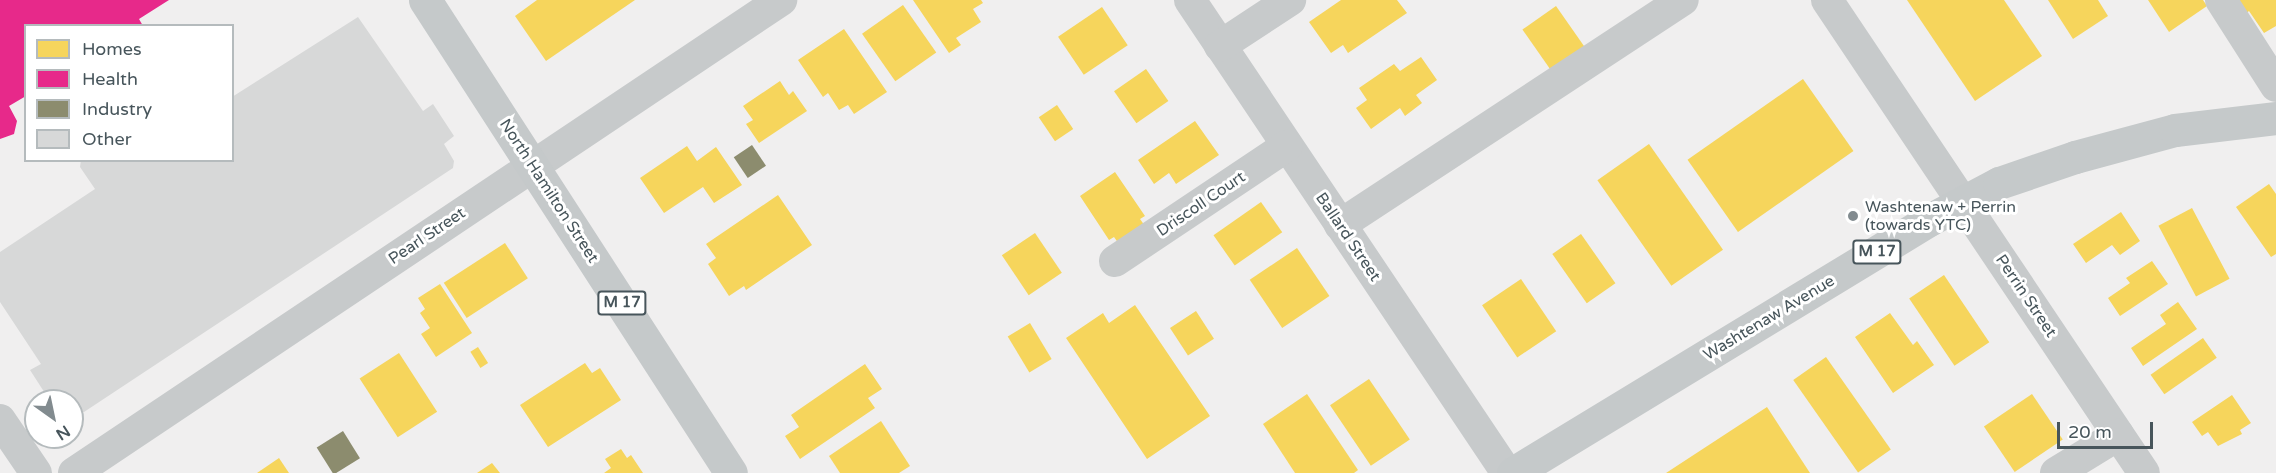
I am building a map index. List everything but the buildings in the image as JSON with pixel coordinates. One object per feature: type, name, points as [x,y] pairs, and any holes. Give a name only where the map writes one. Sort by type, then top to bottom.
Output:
[{"type":"main road","name":"North Hamilton Street","points":[[425,0],[731,473]]},
{"type":"main road","name":"Washtenaw Avenue","points":[[1513,473],[1963,201],[1999,183],[2074,157],[2154,135],[2276,118]]},
{"type":"street","name":"Pearl Street","points":[[74,473],[781,0]]},
{"type":"street","name":"Ballard Street","points":[[1190,0],[1507,473]]},
{"type":"street","points":[[1220,46],[1290,0]]},
{"type":"street","points":[[1340,225],[1683,0]]},
{"type":"street","name":"Perrin Street","points":[[1827,0],[2144,473]]},
{"type":"street","points":[[2221,0],[2276,86]]},
{"type":"street","name":"Driscoll Court","points":[[1115,261],[1287,146]]},
{"type":"street","points":[[0,420],[36,473]]},
{"type":"street","points":[[2056,473],[2118,435]]},
{"type":"place","name":"Washtenaw + Perrin (towards YTC)","points":[[1853,216]]}]
